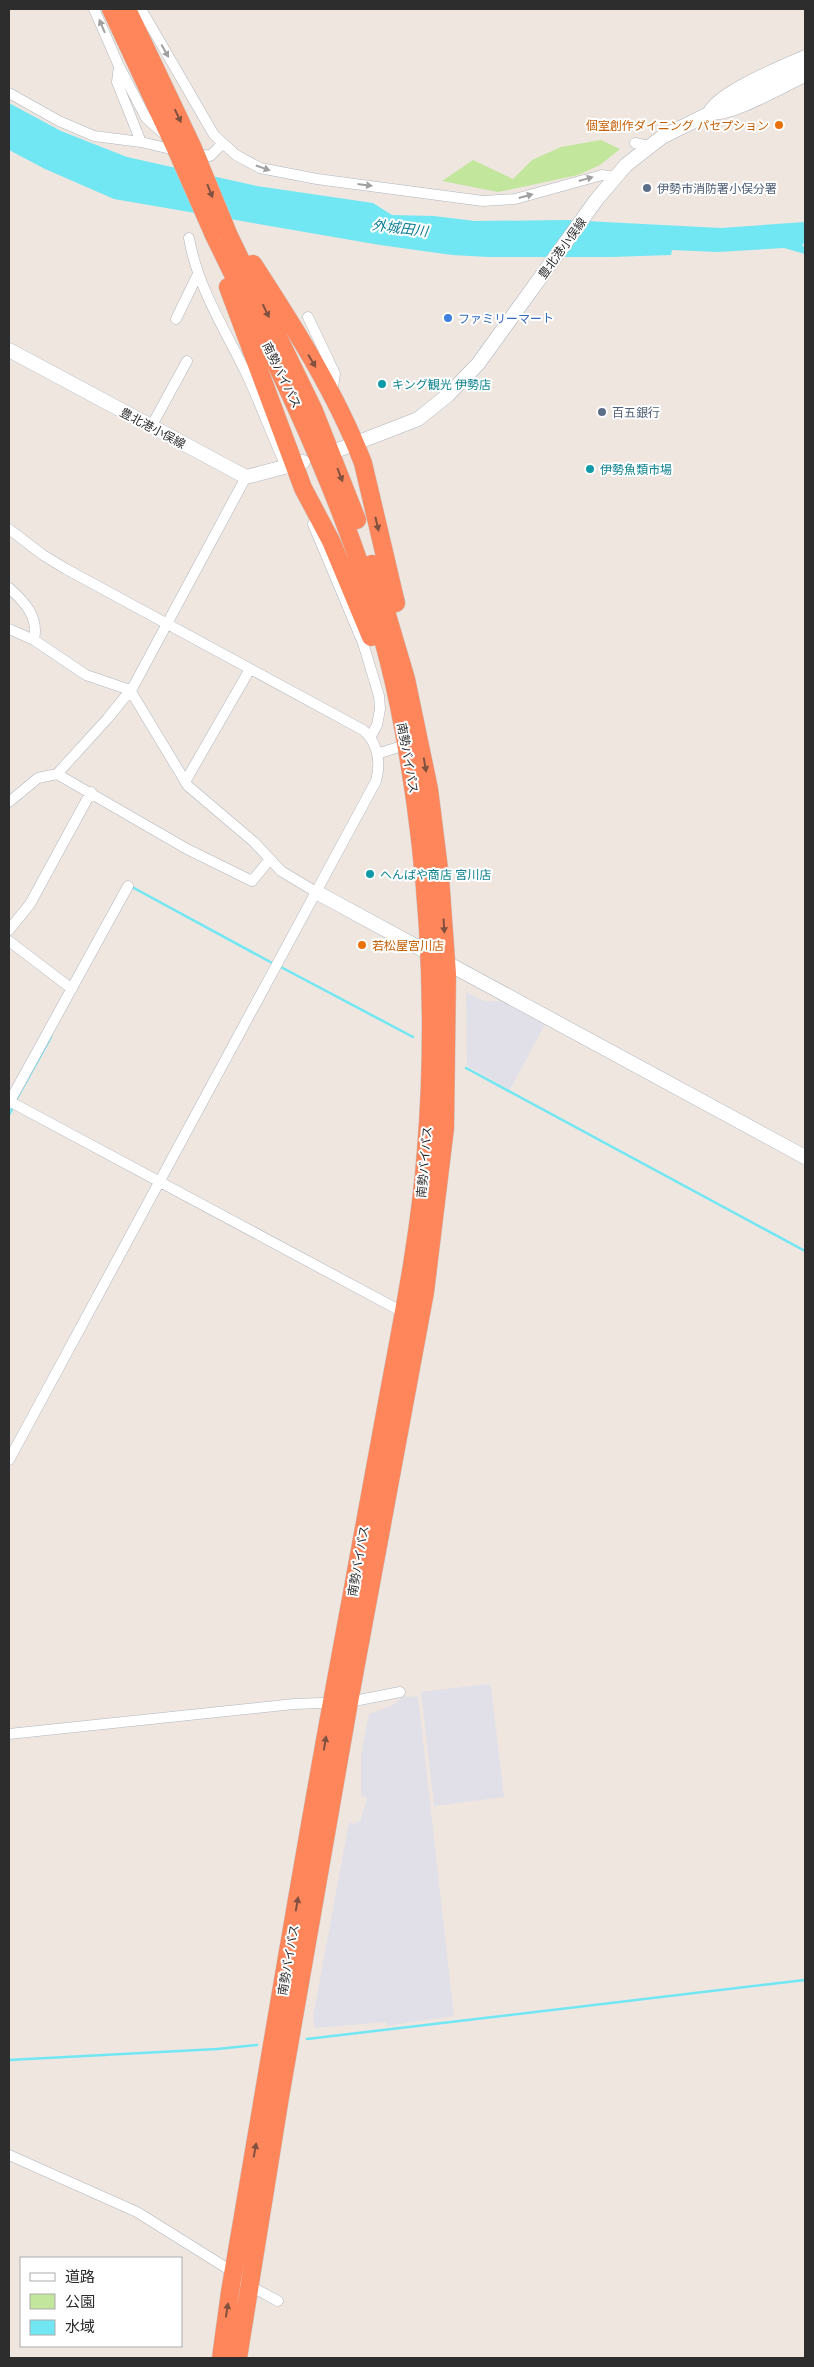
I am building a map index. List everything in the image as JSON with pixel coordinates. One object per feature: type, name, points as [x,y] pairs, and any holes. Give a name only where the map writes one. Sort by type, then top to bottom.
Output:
[{"type":"highway","name":"南勢バイパス","points":[[111,9],[185,149]]},
{"type":"highway","name":"南勢バイパス","points":[[127,9],[217,226],[302,417],[342,513],[362,569],[413,743],[429,788],[440,877],[446,964],[445,1128],[425,1292],[340,1701],[233,2272],[220,2358]]},
{"type":"highway","points":[[217,226],[272,294],[332,394],[355,443],[365,472],[418,699],[413,743]]},
{"type":"highway","points":[[217,226],[213,247],[303,488],[332,541],[413,743]]},
{"type":"highway","name":"南勢バイパス","points":[[238,2358],[340,1701],[416,1241],[427,1147],[429,1087],[428,954],[413,743]]},
{"type":"main road","name":"豊北港小俣線","points":[[338,450],[418,419],[448,395],[478,364],[597,199],[642,144],[805,66]]},
{"type":"main road","name":"豊北港小俣線","points":[[9,350],[246,477]]},
{"type":"main road","points":[[246,477],[294,464]]},
{"type":"main road","points":[[316,892],[805,1157]]},
{"type":"street","points":[[94,9],[119,66],[146,118],[185,149]]},
{"type":"street","points":[[141,9],[208,126],[222,144],[251,163],[271,171],[473,200],[504,201],[602,175],[614,177]]},
{"type":"street","points":[[805,55],[739,86],[710,105],[707,114],[716,116],[732,112],[805,77]]},
{"type":"street","points":[[119,66],[117,82],[141,142]]},
{"type":"street","points":[[9,93],[59,121],[94,136],[141,142],[171,150],[210,156],[222,144]]},
{"type":"street","points":[[189,238],[197,276],[222,330],[294,464]]},
{"type":"street","points":[[176,319],[197,276]]},
{"type":"street","points":[[308,317],[335,374],[332,394]]},
{"type":"street","points":[[151,427],[187,361]]},
{"type":"street","points":[[9,802],[38,778],[57,774],[108,718],[130,690],[246,477]]},
{"type":"street","points":[[303,488],[313,523],[363,643],[379,696],[380,709],[377,724],[371,736]]},
{"type":"street","points":[[9,1460],[376,781],[379,770],[378,754],[371,736],[66,569],[10,532]]},
{"type":"street","points":[[9,588],[30,611],[34,627],[34,640]]},
{"type":"street","points":[[9,629],[34,640],[86,675],[130,690],[185,782],[236,825],[290,878],[316,892]]},
{"type":"street","points":[[185,782],[250,669]]},
{"type":"street","points":[[378,754],[413,743]]},
{"type":"street","points":[[57,774],[91,792],[186,849],[252,881],[270,859]]},
{"type":"street","points":[[9,930],[30,904],[91,792]]},
{"type":"street","points":[[128,886],[12,1102],[397,1309]]},
{"type":"street","points":[[9,941],[72,989]]},
{"type":"street","points":[[9,1734],[340,1701],[400,1692]]},
{"type":"street","points":[[9,2155],[137,2212],[233,2272],[248,2285],[278,2301]]},
{"type":"shaded area","points":[[466,992],[484,1001],[501,1000],[545,1024],[510,1090],[467,1066]]},
{"type":"shaded area","points":[[488,1684],[491,1687],[504,1797],[434,1806],[421,1692]]},
{"type":"shaded area","points":[[405,1695],[407,1697],[418,1696],[454,2016],[387,2026],[386,2022],[316,2028],[313,2017],[349,1822],[355,1825],[356,1821],[360,1822],[367,1798],[361,1796],[361,1755],[369,1714],[393,1705]]},
{"type":"green space","points":[[601,140],[620,149],[600,165],[578,175],[498,192],[442,181],[473,160],[513,179],[532,160],[561,147]]},
{"type":"water","name":"外城田川","points":[[9,103],[61,131],[127,157],[257,186],[373,203],[392,215],[434,216],[475,221],[566,220],[721,228],[805,222],[805,242],[802,245],[805,248],[805,254],[784,248],[718,252],[672,250],[671,255],[611,257],[488,257],[452,255],[380,245],[114,199],[45,169],[9,150]]},
{"type":"waterway","points":[[131,889],[132,887],[274,964]]},
{"type":"waterway","points":[[279,966],[413,1037]]},
{"type":"waterway","points":[[15,1102],[51,1037]]},
{"type":"waterway","points":[[466,1068],[805,1251]]},
{"type":"waterway","points":[[9,1115],[13,1107]]},
{"type":"waterway","points":[[307,2039],[805,1980]]},
{"type":"waterway","points":[[9,2060],[217,2049],[257,2045]]},
{"type":"place","name":"個室創作ダイニング パセプション","points":[[779,125]]},
{"type":"place","name":"伊勢市消防署小俣分署","points":[[647,188]]},
{"type":"place","name":"ファミリーマート","points":[[448,318]]},
{"type":"place","name":"キング観光 伊勢店","points":[[382,384]]},
{"type":"place","name":"百五銀行","points":[[602,412]]},
{"type":"place","name":"伊勢魚類市場","points":[[590,469]]},
{"type":"place","name":"へんばや商店 宮川店","points":[[370,874]]},
{"type":"place","name":"若松屋宮川店","points":[[362,945]]}]
